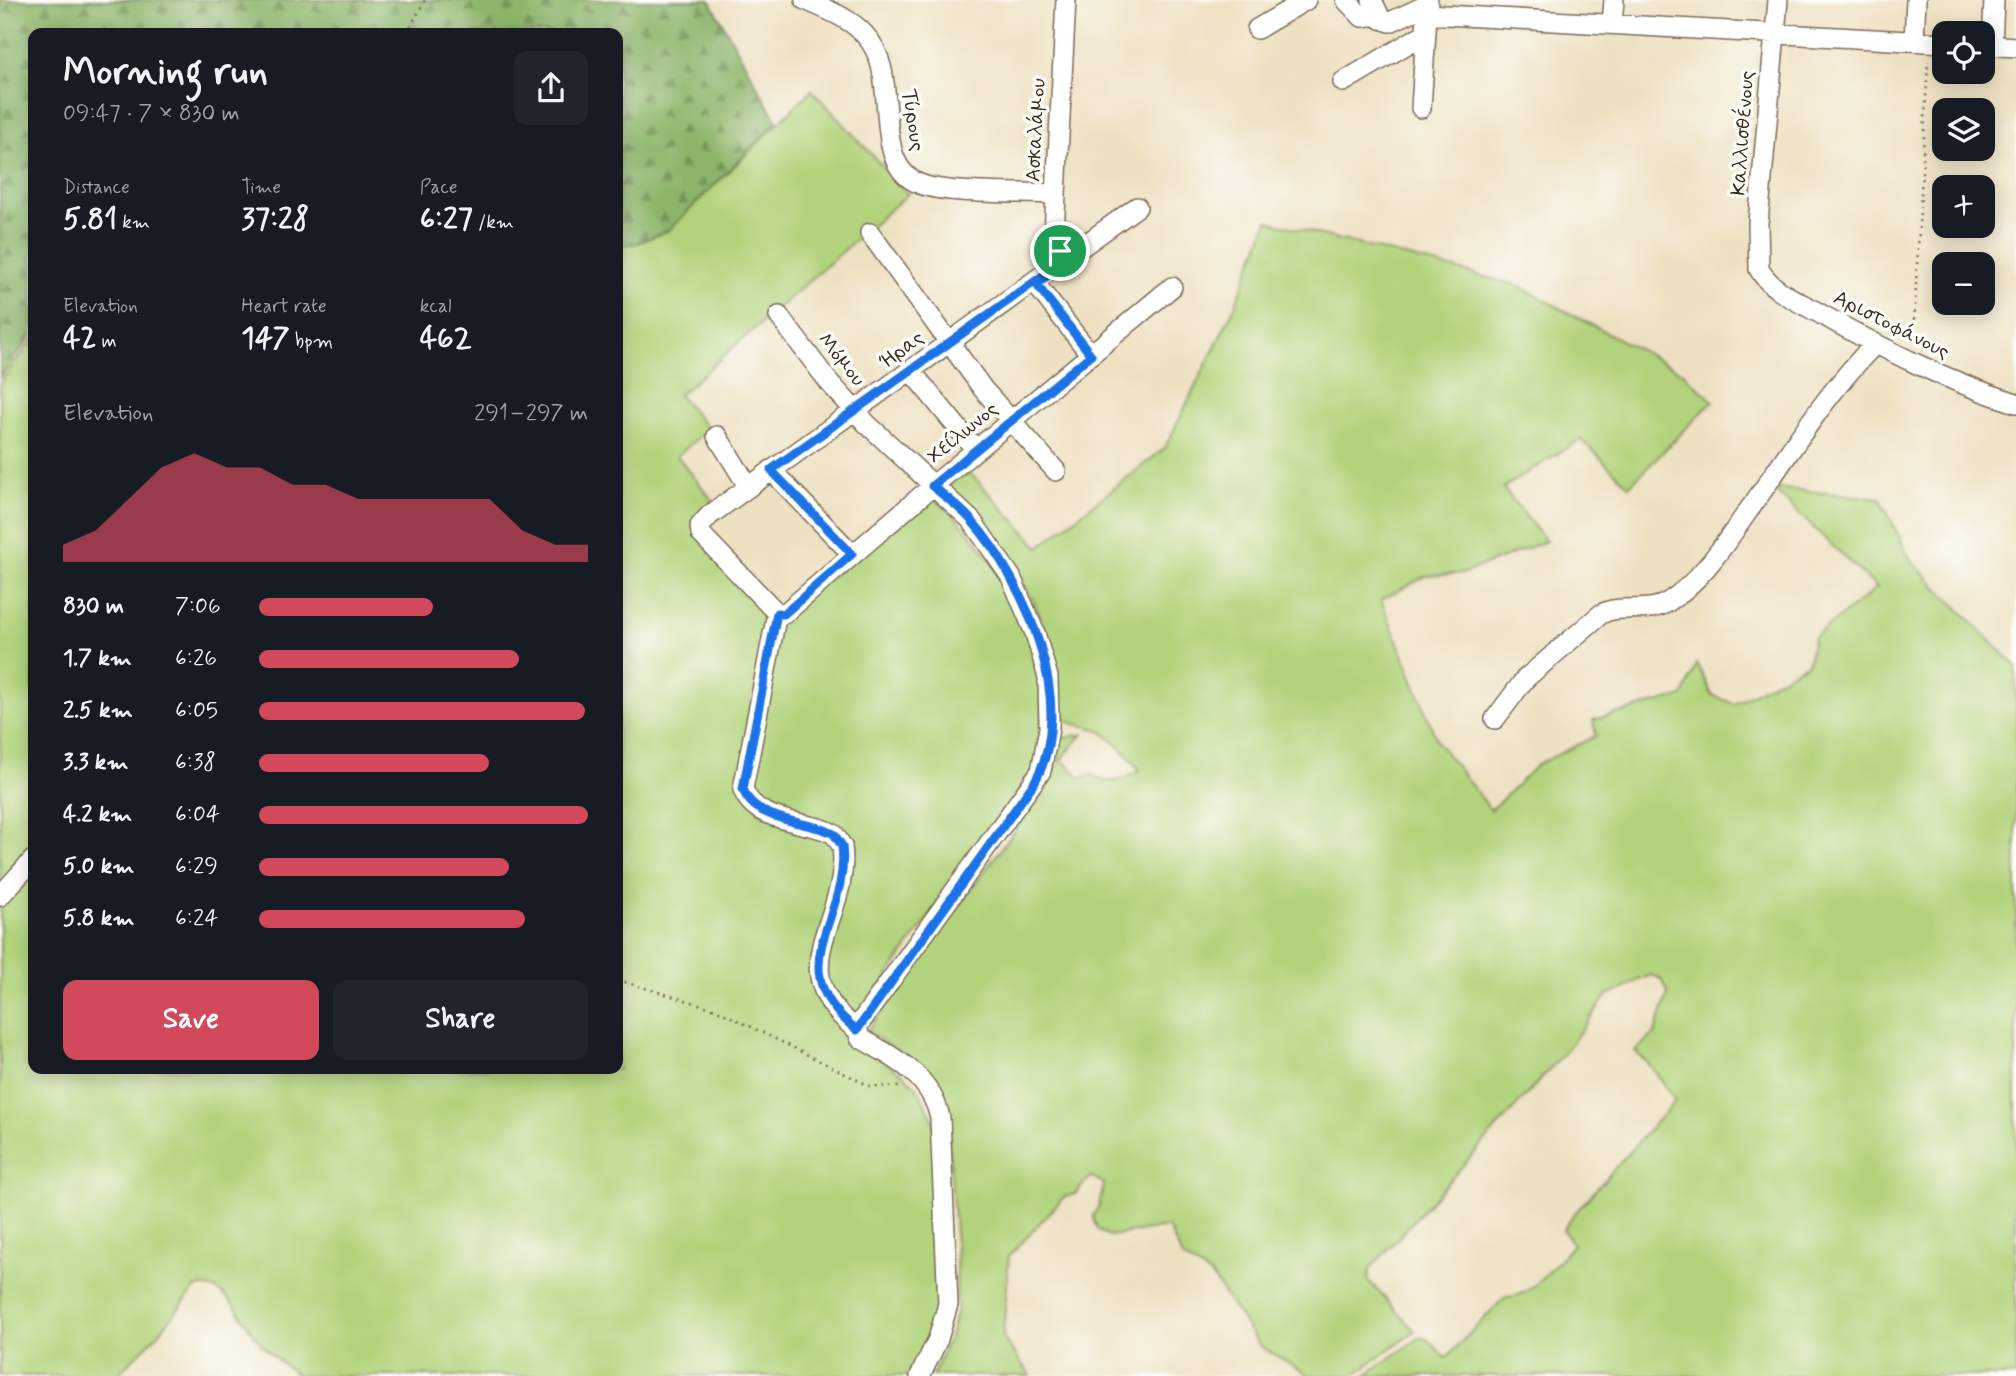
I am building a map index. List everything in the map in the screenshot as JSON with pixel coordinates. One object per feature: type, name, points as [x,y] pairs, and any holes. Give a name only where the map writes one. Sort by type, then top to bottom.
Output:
[{"type":"street","name":"Ασκαλάμου","points":[[1065,259],[1054,241],[1054,194],[1066,0]]},
{"type":"street","points":[[1257,29],[1306,0]]},
{"type":"street","points":[[1346,0],[1362,17],[1375,7],[1386,21],[1394,22],[1427,13],[1929,42],[1916,0]]},
{"type":"street","points":[[1612,24],[1614,0]]},
{"type":"street","name":"Καλλισθένους","points":[[1759,269],[1758,223],[1778,0]]},
{"type":"street","points":[[1991,21],[1994,0]]},
{"type":"street","name":"Τύρους","points":[[808,1],[852,23],[873,44],[886,78],[892,155],[908,176],[935,188],[1054,194]]},
{"type":"street","points":[[1343,82],[1427,13]]},
{"type":"street","points":[[1421,108],[1427,13]]},
{"type":"street","points":[[1995,46],[2016,47]]},
{"type":"street","name":"Ήρας","points":[[780,614],[701,534],[704,520],[1137,207]]},
{"type":"street","points":[[870,233],[983,389],[1056,471]]},
{"type":"street","name":"Αριστοφάνους","points":[[1759,269],[1775,288],[1875,344],[1969,388],[2016,402]]},
{"type":"street","points":[[1034,282],[1091,355]]},
{"type":"street","name":"Χείλωνος","points":[[780,614],[1172,287]]},
{"type":"street","name":"Μόμου","points":[[779,316],[855,411],[980,531],[1022,601],[1048,677],[1050,708],[1047,748],[1044,764],[1034,783],[857,1030]]},
{"type":"street","points":[[1495,719],[1525,679],[1601,614],[1615,609],[1660,606],[1687,586],[1731,535],[1828,395],[1875,344]]},
{"type":"street","points":[[911,371],[976,450]]},
{"type":"street","points":[[717,436],[748,486]]},
{"type":"street","points":[[771,470],[852,554]]},
{"type":"street","points":[[780,614],[743,789],[750,803],[761,810],[825,830],[834,834],[842,846],[838,889],[817,955],[817,971],[833,1006],[857,1030],[860,1038],[925,1082],[938,1108],[948,1291],[942,1328],[920,1376]]},
{"type":"street","points":[[0,896],[28,865]]},
{"type":"path","points":[[410,28],[425,0]]},
{"type":"path","points":[[1912,362],[1929,42]]},
{"type":"path","points":[[623,982],[726,1014],[877,1088],[925,1082]]},
{"type":"green space","points":[[0,0],[710,0],[777,122],[669,230],[638,243],[623,244],[623,28],[28,28],[28,340],[0,378]]},
{"type":"green space","points":[[812,90],[908,194],[679,395],[708,429],[677,456],[714,502],[697,516],[774,621],[933,498],[959,521],[983,549],[1004,582],[1034,653],[1041,690],[1043,727],[1034,769],[848,1032],[853,1042],[902,1073],[917,1087],[933,1119],[942,1276],[938,1324],[914,1376],[298,1376],[261,1344],[226,1297],[208,1287],[196,1287],[159,1333],[116,1376],[0,1376],[0,383],[28,346],[28,1074],[623,1074],[623,244],[638,243],[669,230]]},
{"type":"green space","points":[[1268,221],[1516,285],[1682,372],[1713,401],[1629,486],[1581,439],[1503,488],[1546,541],[1464,573],[1426,576],[1381,600],[1438,743],[1491,810],[1538,764],[1596,736],[1593,720],[1683,696],[1697,664],[1712,695],[1734,704],[1808,663],[1813,638],[1877,588],[1772,488],[1880,498],[1911,561],[2016,666],[2016,1376],[1364,1376],[1421,1337],[1427,1339],[1446,1358],[1505,1297],[1515,1296],[1534,1286],[1573,1245],[1563,1230],[1573,1215],[1675,1101],[1655,1071],[1635,1051],[1655,1033],[1668,993],[1661,979],[1652,975],[1608,994],[1565,1052],[1370,1269],[1368,1280],[1415,1331],[1352,1376],[1311,1376],[1260,1346],[1211,1275],[1183,1258],[1168,1227],[1109,1236],[1098,1230],[1093,1216],[1099,1206],[1104,1184],[1091,1176],[1075,1194],[1064,1197],[1009,1256],[1003,1338],[1031,1376],[932,1376],[951,1334],[957,1308],[956,1246],[946,1103],[938,1086],[924,1069],[867,1031],[1046,788],[1058,762],[1060,739],[1083,734],[1061,759],[1080,777],[1092,775],[1104,781],[1116,781],[1140,770],[1108,737],[1095,729],[1071,723],[1064,718],[1049,644],[1028,591],[1001,552],[947,486],[957,477],[971,474],[1039,547],[1165,448],[1235,306]]},
{"type":"route","points":[[1060,251],[1065,259],[1052,274],[1037,285],[1091,355],[932,486],[972,520],[1011,577],[1029,618],[1048,677],[1050,708],[1046,757],[1034,783],[857,1030],[833,1006],[817,971],[817,955],[833,912],[838,889],[842,846],[834,834],[825,830],[761,810],[750,803],[743,789],[777,613],[784,614],[852,554],[771,470],[1058,265],[1060,251]]}]
